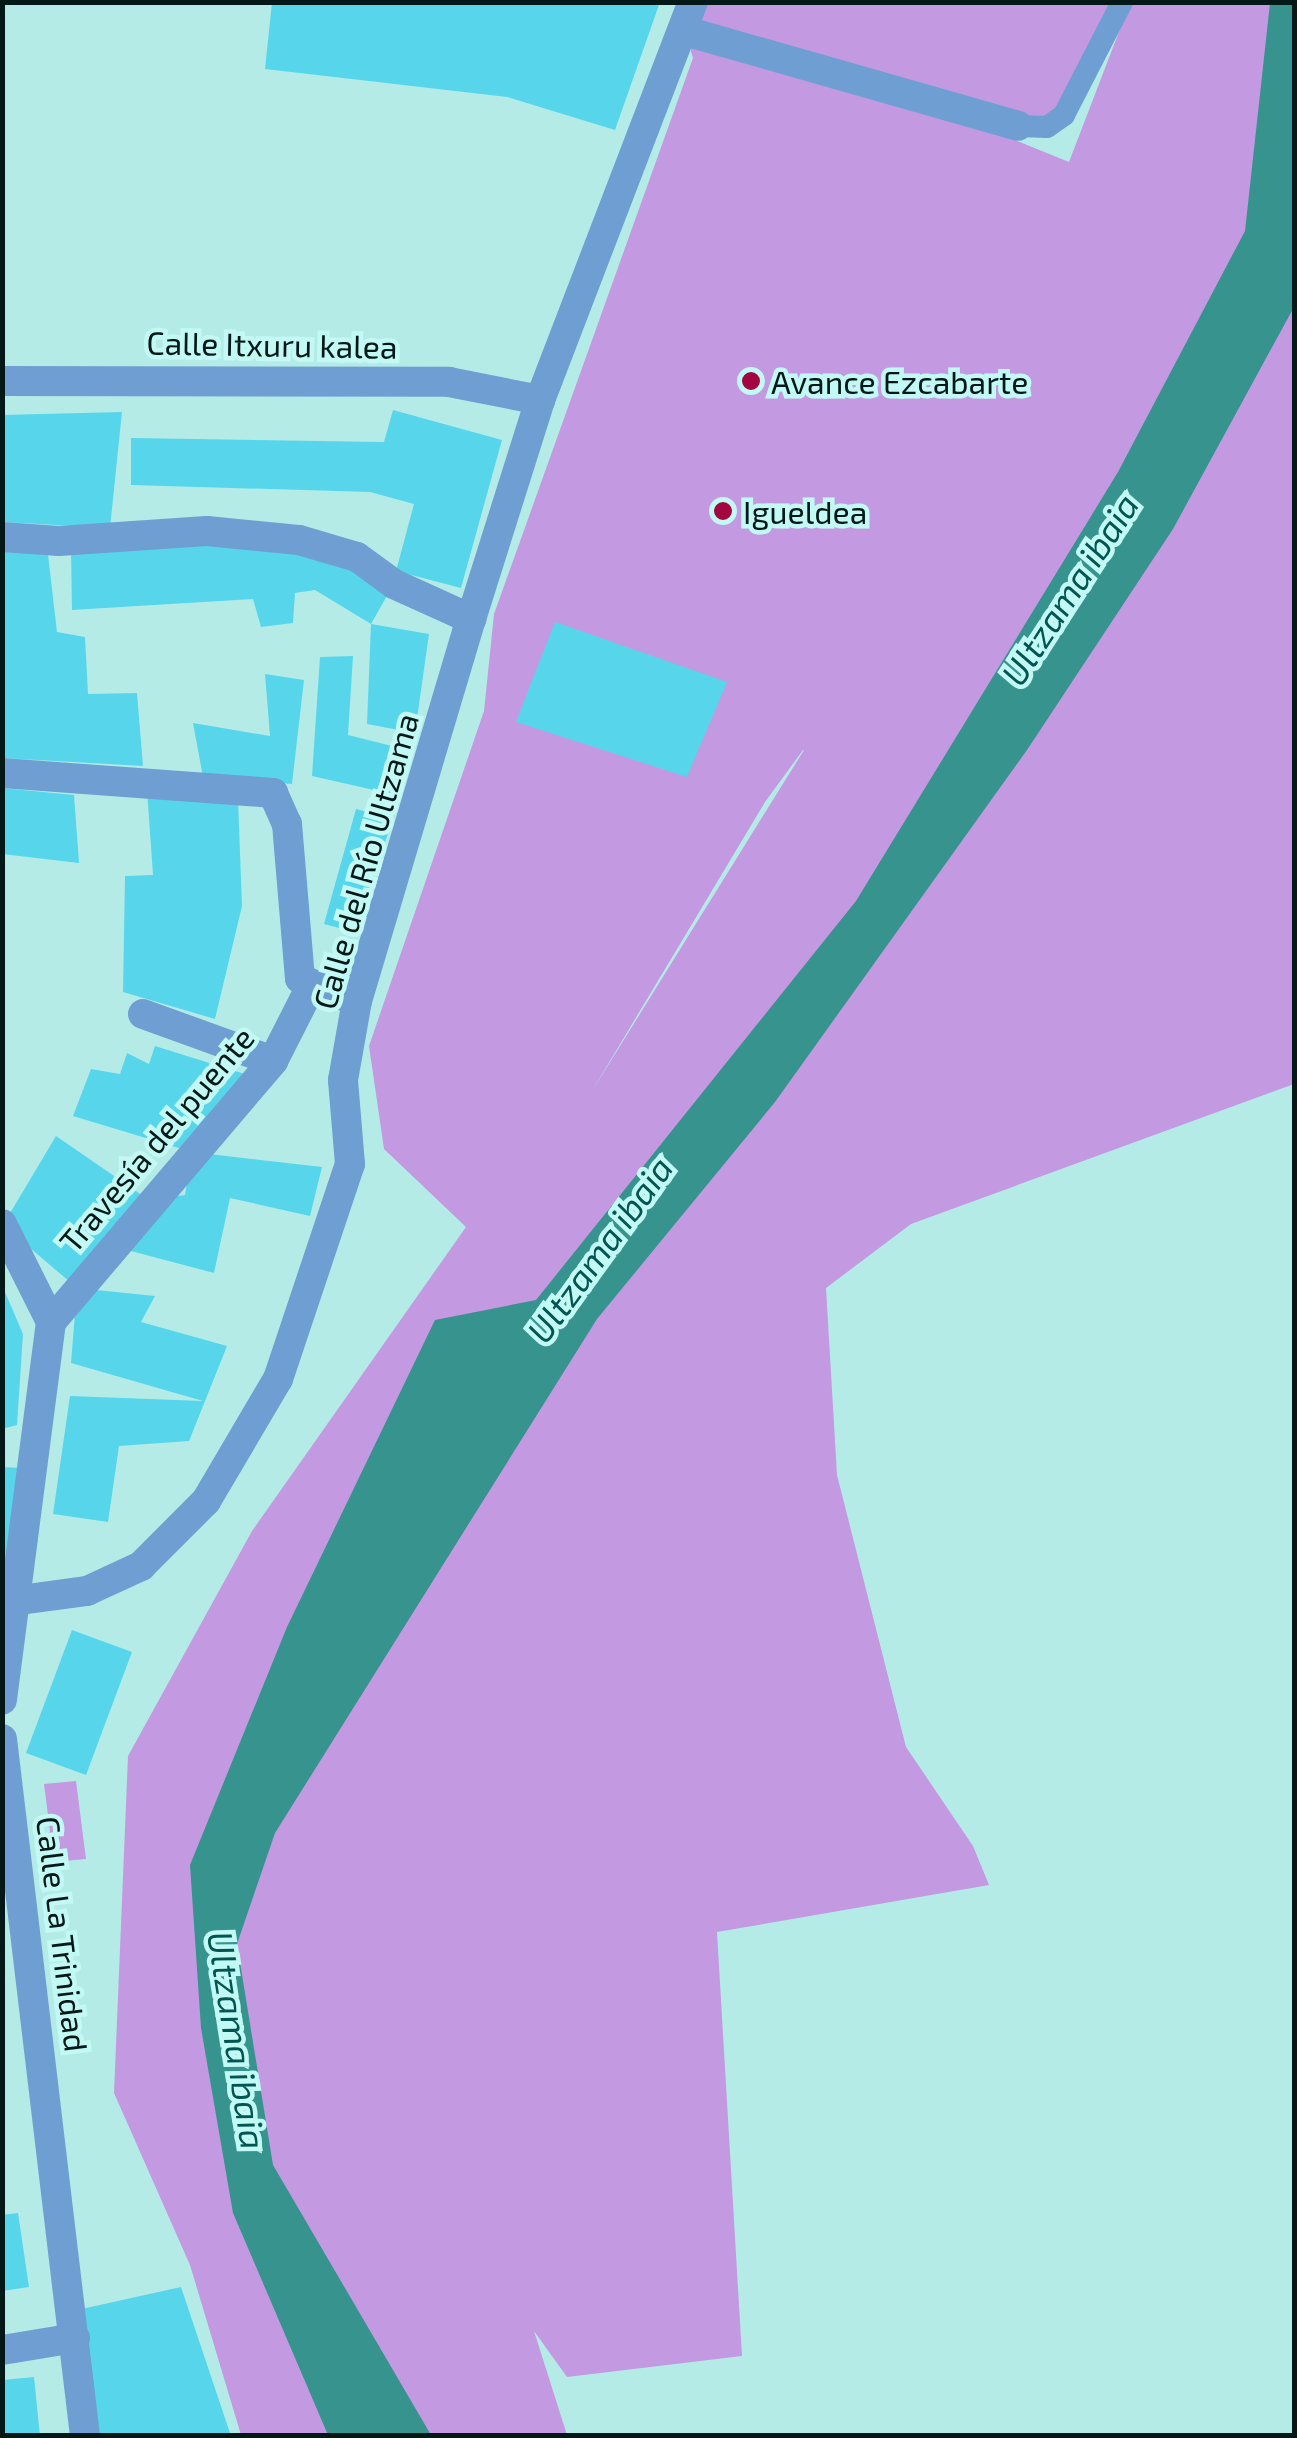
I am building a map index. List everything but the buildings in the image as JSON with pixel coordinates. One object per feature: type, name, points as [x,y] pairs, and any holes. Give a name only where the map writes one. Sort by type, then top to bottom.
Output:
[{"type":"street","name":"Calle del Río Ultzama","points":[[20,1600],[86,1591],[141,1566],[206,1501],[278,1379],[350,1164],[343,1080],[356,1001],[540,400],[689,17],[1018,126]]},
{"type":"street","name":"Calle Itxuru kalea","points":[[2,381],[450,382],[540,400]]},
{"type":"street","points":[[2,536],[206,531],[299,540],[357,557],[394,584],[472,619]]},
{"type":"street","points":[[2,774],[274,793],[287,824],[300,978],[356,1001]]},
{"type":"street","name":"Travesía del puente","points":[[51,1322],[273,1061],[312,984]]},
{"type":"street","points":[[142,1014],[273,1061]]},
{"type":"street","points":[[2,1224],[51,1322],[20,1600],[2,1700]]},
{"type":"street","name":"Calle La Trinidad","points":[[2,1739],[85,2436]]},
{"type":"street","points":[[2,2350],[75,2338]]},
{"type":"lane","points":[[1018,126],[1047,127],[1064,115],[1122,2]]},
{"type":"shaded area","points":[[693,3],[1122,3],[1054,124],[1015,140],[1069,162],[1130,3],[1294,3],[1294,1084],[911,1224],[826,1288],[837,1475],[906,1747],[973,1846],[989,1885],[717,1932],[742,2356],[567,2377],[534,2331],[567,2435],[241,2435],[190,2265],[114,2093],[128,1756],[252,1531],[466,1227],[384,1149],[369,1046],[484,711],[494,614],[693,58],[685,31]],"holes":[[[804,750],[592,1091],[765,802]]]},
{"type":"shaded area","points":[[76,1781],[86,1859],[54,1862],[44,1784]]},
{"type":"water","name":"Ultzama ibaia","points":[[1270,3],[1294,3],[1294,307],[1173,529],[1027,750],[775,1102],[597,1319],[275,1833],[237,1944],[273,2165],[431,2435],[328,2435],[233,2213],[201,2028],[190,1865],[287,1627],[435,1320],[536,1300],[856,901],[1118,472],[1245,231]]},
{"type":"place","name":"Avance Ezcabarte","points":[[751,381]]},
{"type":"place","name":"Igueldea","points":[[723,511]]}]
